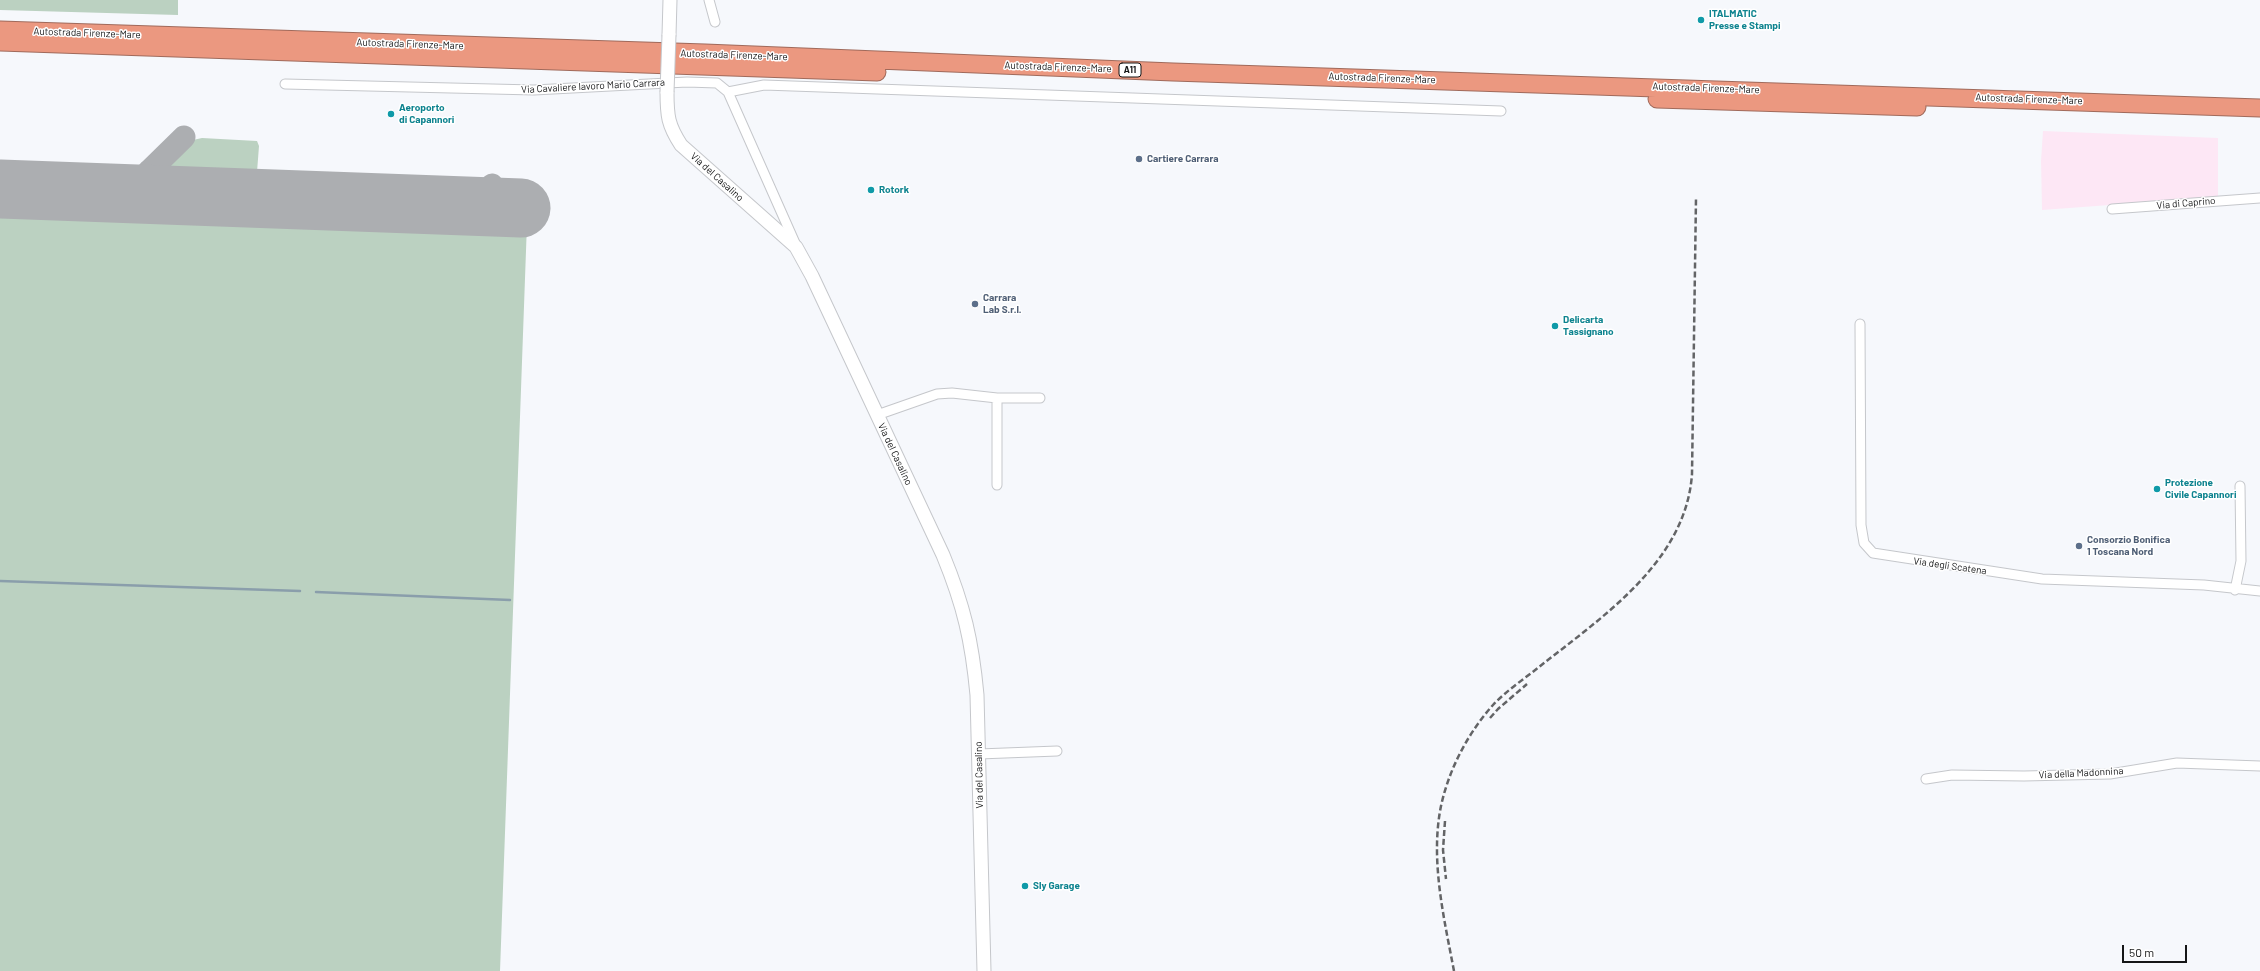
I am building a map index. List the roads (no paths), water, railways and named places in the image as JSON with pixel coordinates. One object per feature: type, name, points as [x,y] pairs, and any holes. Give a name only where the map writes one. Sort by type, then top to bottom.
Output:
[{"type":"highway","name":"Autostrada Firenze-Mare","points":[[0,30],[697,53],[1181,72],[2260,108]]},
{"type":"highway","name":"Autostrada Firenze-Mare","points":[[0,42],[2260,119]]},
{"type":"street","name":"Via del Casalino","points":[[670,0],[667,118],[671,130],[681,145],[796,246],[812,276],[876,416],[943,555],[959,595],[974,657],[977,695],[984,971]]},
{"type":"street","points":[[709,0],[715,22]]},
{"type":"street","name":"Via Cavaliere lavoro Mario Carrara","points":[[285,84],[534,90],[687,82],[717,83],[728,92]]},
{"type":"street","points":[[796,246],[728,92],[764,84],[1501,111]]},
{"type":"street","name":"Via di Caprino","points":[[2112,209],[2260,198]]},
{"type":"street","name":"Via degli Scatena","points":[[1860,324],[1861,525],[1864,544],[1873,553],[2042,579],[2204,585],[2235,590],[2260,591]]},
{"type":"street","points":[[876,416],[942,394],[997,398],[1040,398]]},
{"type":"street","points":[[997,398],[997,485]]},
{"type":"street","points":[[2235,590],[2241,561],[2240,486]]},
{"type":"street","points":[[979,754],[1057,751]]},
{"type":"street","name":"Via della Madonnina","points":[[1926,779],[1952,775],[2024,776],[2110,774],[2177,763],[2260,766]]},
{"type":"waterway","points":[[0,581],[300,591]]},
{"type":"waterway","points":[[316,592],[510,600]]},
{"type":"railway","points":[[1454,971],[1440,889],[1437,847],[1441,806],[1454,765],[1475,727],[1498,700],[1515,685],[1589,628],[1637,585],[1658,561],[1674,534],[1686,506],[1692,474],[1696,198]]},
{"type":"railway","points":[[1490,718],[1498,709],[1527,684]]},
{"type":"railway","points":[[1445,821],[1443,850],[1446,879]]},
{"type":"place","name":"ITALMATIC Presse e Stampi","points":[[1701,20]]},
{"type":"place","name":"Aeroporto di Capannori","points":[[391,114]]},
{"type":"place","name":"Cartiere Carrara","points":[[1139,159]]},
{"type":"place","name":"Rotork","points":[[871,190]]},
{"type":"place","name":"Carrara Lab S.r.l.","points":[[975,304]]},
{"type":"place","name":"Delicarta Tassignano","points":[[1555,326]]},
{"type":"place","name":"Protezione Civile Capannori","points":[[2157,489]]},
{"type":"place","name":"Consorzio Bonifica 1 Toscana Nord","points":[[2079,546]]},
{"type":"place","name":"Sly Garage","points":[[1025,886]]}]
